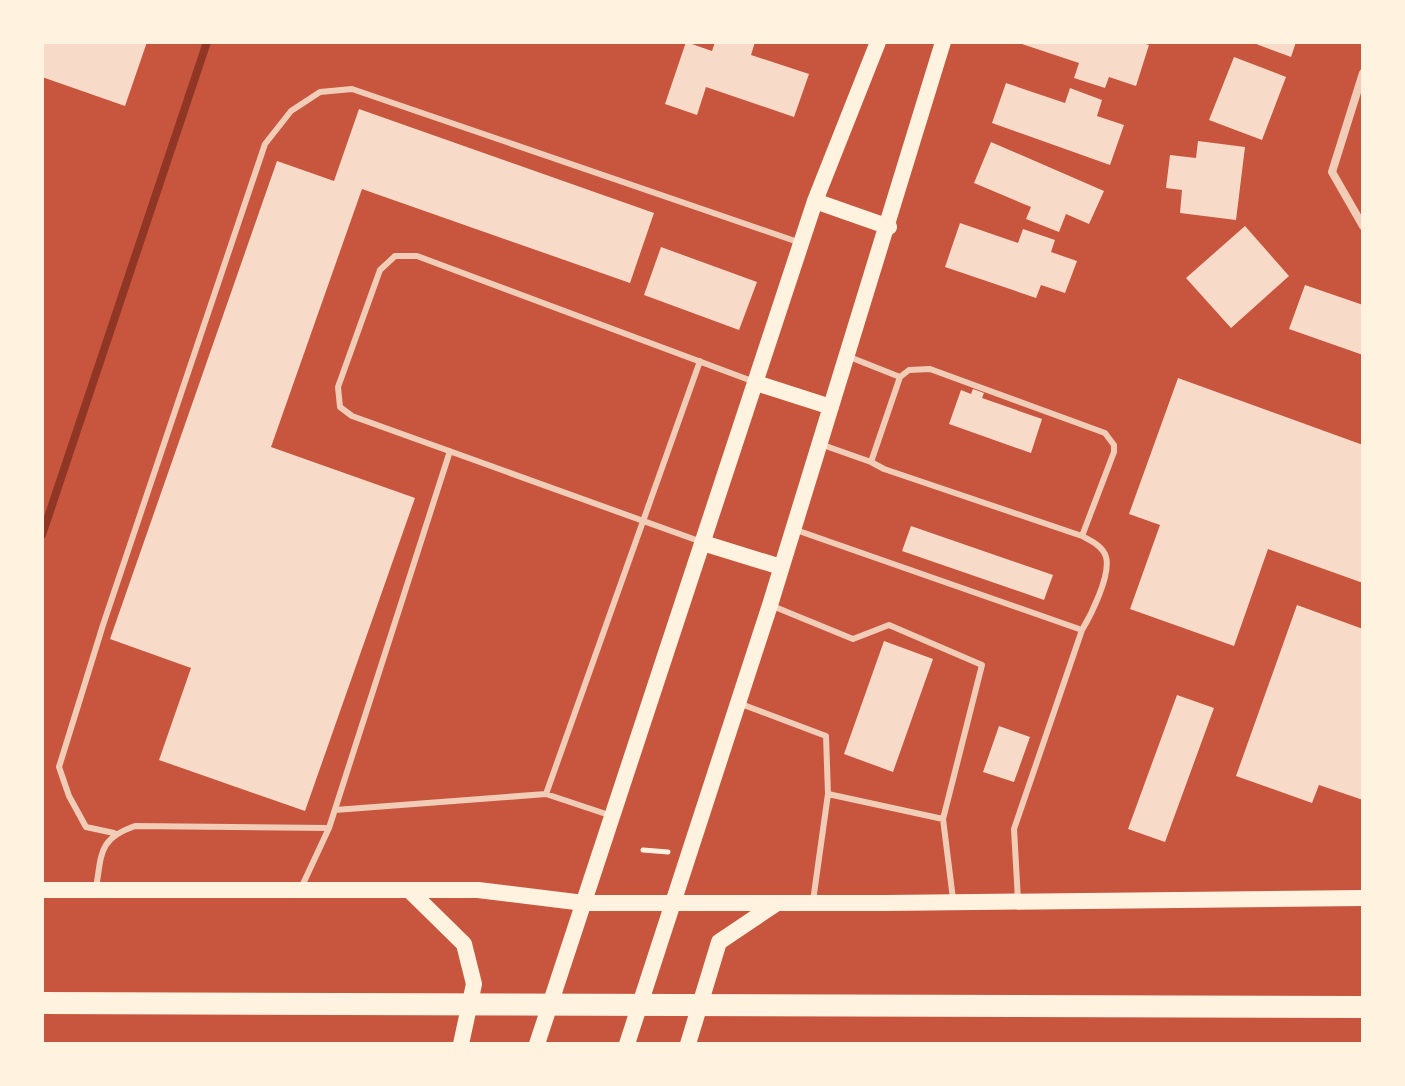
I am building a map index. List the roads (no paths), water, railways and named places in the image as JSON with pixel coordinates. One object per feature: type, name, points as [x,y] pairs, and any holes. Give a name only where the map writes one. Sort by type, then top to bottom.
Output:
[{"type":"highway","points":[[42,1003],[1363,1007]]},
{"type":"main road","points":[[537,1044],[815,201],[878,42]]},
{"type":"main road","points":[[627,1044],[770,605],[889,227],[943,42]]},
{"type":"main road","points":[[815,201],[889,227]]},
{"type":"main road","points":[[756,383],[831,407]]},
{"type":"main road","points":[[703,543],[781,567]]},
{"type":"main road","points":[[42,890],[478,890],[584,903],[1363,898]]},
{"type":"main road","points":[[409,890],[464,944],[474,984],[461,1044]]},
{"type":"main road","points":[[688,1044],[719,942],[777,903]]},
{"type":"street","points":[[1363,73],[1332,172],[1363,226]]},
{"type":"lane","points":[[329,828],[135,826],[114,833],[86,827],[69,796],[59,767],[103,625],[265,144],[291,111],[320,92],[352,89],[801,243]]},
{"type":"lane","points":[[703,543],[352,416],[340,407],[338,387],[380,270],[395,256],[417,256],[756,383]]},
{"type":"lane","points":[[847,356],[900,377]]},
{"type":"lane","points":[[546,794],[700,361]]},
{"type":"lane","points":[[871,462],[900,377],[909,370],[930,369],[1105,433],[1114,445],[1114,452],[1082,536]]},
{"type":"lane","points":[[819,444],[1082,536],[1098,545],[1106,557],[1105,575],[1093,613],[1082,630],[1014,829],[1018,902]]},
{"type":"lane","points":[[300,890],[329,828],[450,451]]},
{"type":"lane","points":[[792,529],[1082,630]]},
{"type":"lane","points":[[770,605],[853,639],[889,625],[982,665],[943,819],[953,903]]},
{"type":"lane","points":[[737,703],[826,736],[828,794],[812,903]]},
{"type":"lane","points":[[335,810],[546,794],[613,816]]},
{"type":"lane","points":[[828,794],[943,819]]},
{"type":"lane","points":[[96,889],[102,850],[114,833]]},
{"type":"waterway","points":[[42,535],[207,42]]}]
